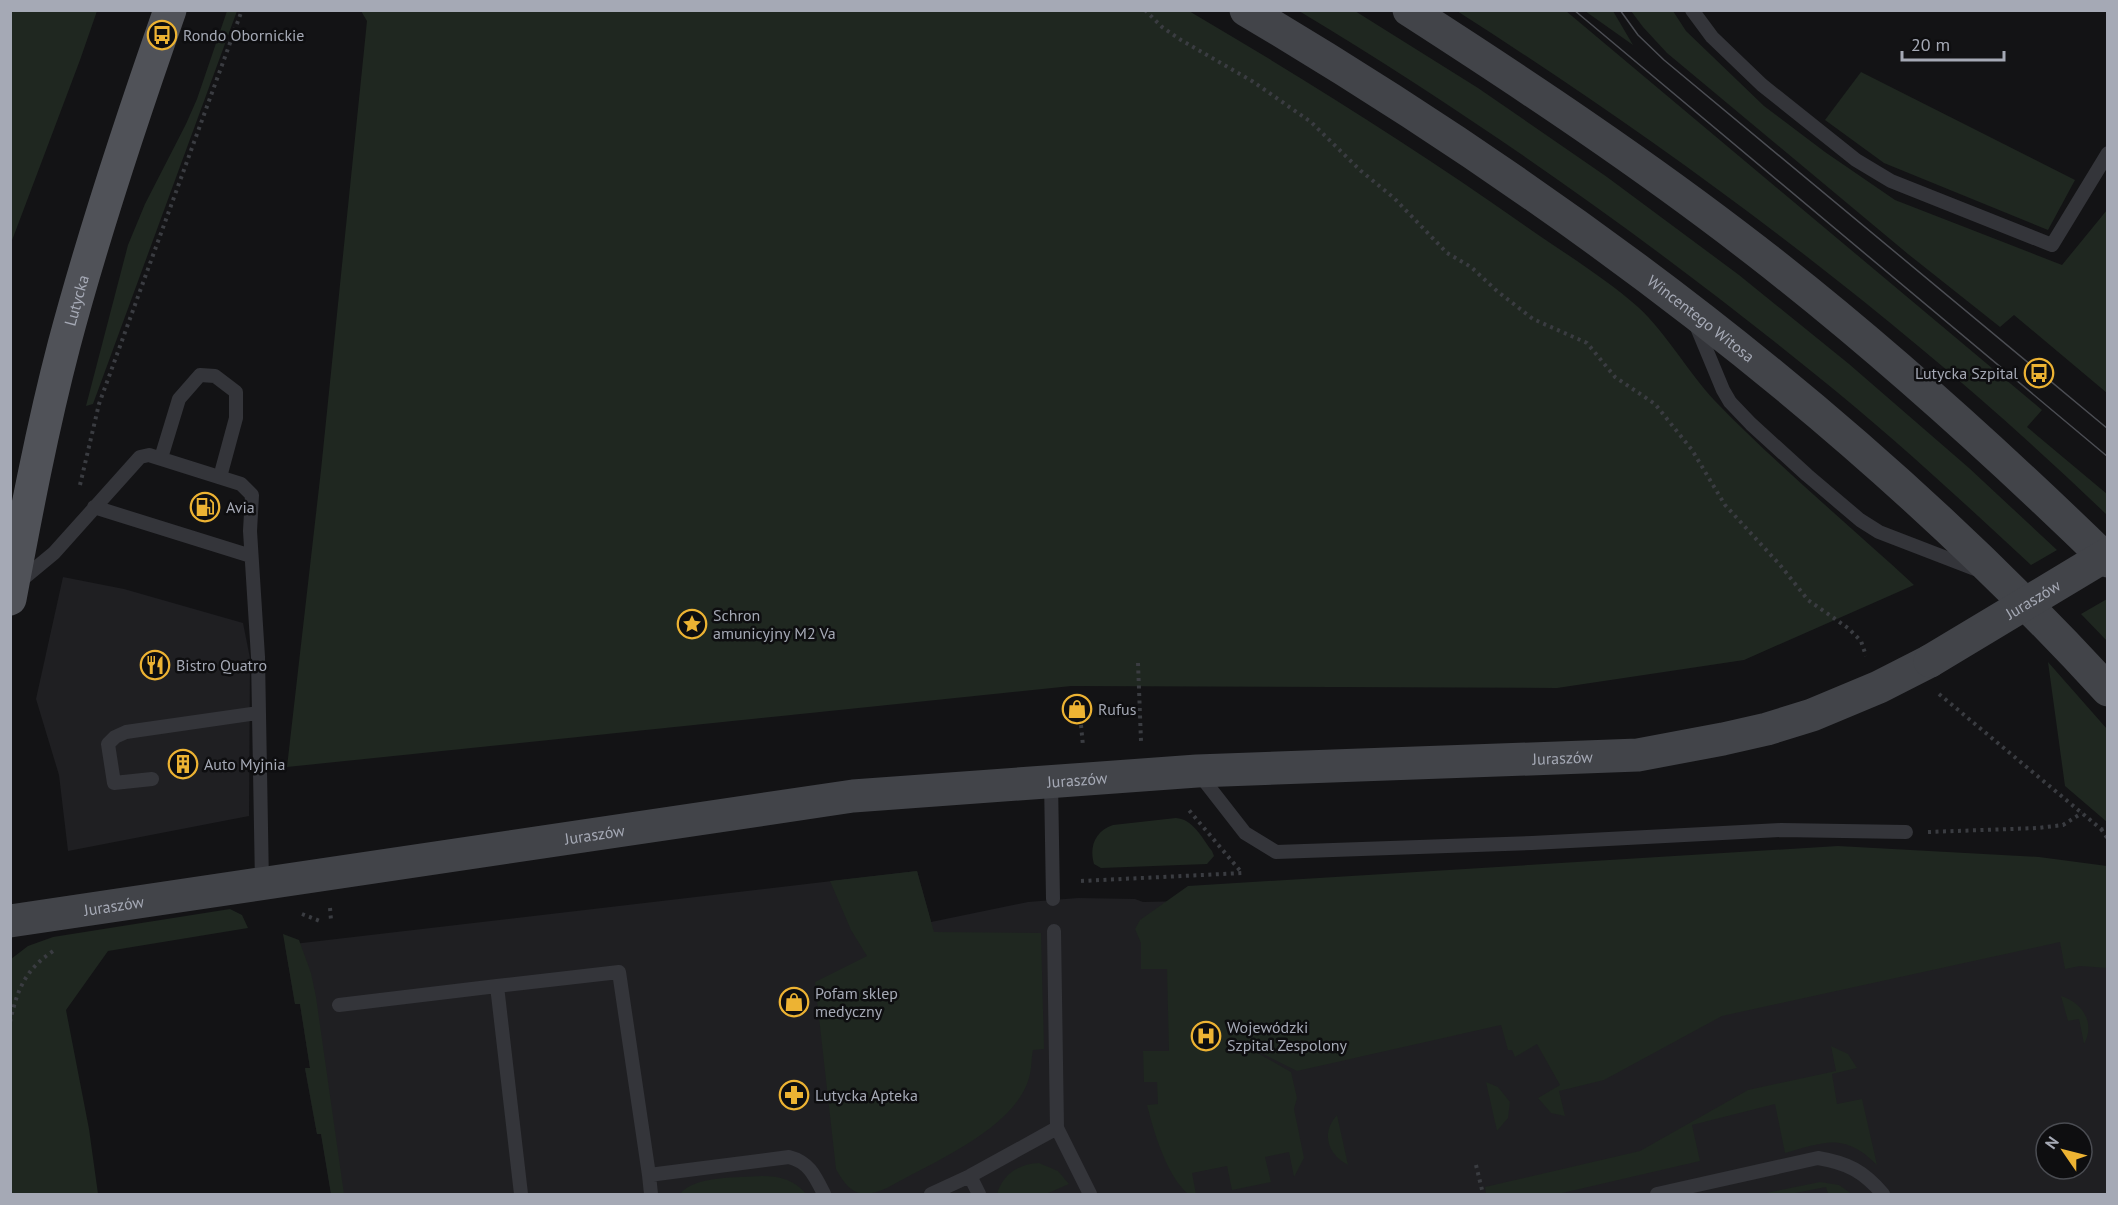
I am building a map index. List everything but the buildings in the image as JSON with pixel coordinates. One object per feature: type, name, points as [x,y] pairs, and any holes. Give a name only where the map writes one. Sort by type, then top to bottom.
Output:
[{"type":"main road","name":"Lutycka","points":[[12,593],[41,443],[64,345],[119,160],[170,10]]},
{"type":"street","name":"Wincentego Witosa","points":[[1246,10],[1321,55],[1474,154],[1573,223],[1685,307],[1822,418],[1911,495],[2005,583],[2108,690]]},
{"type":"street","points":[[1409,10],[1562,111],[1713,218],[1798,284],[1969,431],[2108,561]]},
{"type":"street","name":"Juraszów","points":[[10,921],[853,796],[1197,771],[1638,755],[1687,747],[1767,729],[1812,715],[1873,689],[1933,676],[2108,554]]},
{"type":"lane","points":[[1692,10],[1712,37],[1762,85],[1856,160],[1891,181],[2052,245],[2108,153]]},
{"type":"lane","points":[[1685,307],[1695,322],[1719,382],[1730,402],[1807,475],[1860,520],[1879,532],[1980,570],[2005,583]]},
{"type":"lane","points":[[161,458],[178,399],[200,375],[215,376],[236,392],[236,418],[220,477]]},
{"type":"lane","points":[[12,593],[54,553],[140,457],[149,455],[161,458],[241,484],[252,495],[250,531],[258,657],[262,884]]},
{"type":"lane","points":[[94,507],[251,556]]},
{"type":"lane","points":[[152,779],[114,783],[108,744],[126,732],[258,713]]},
{"type":"lane","points":[[1197,771],[1245,833],[1276,852],[1532,843],[1781,830],[1906,832]]},
{"type":"lane","points":[[1051,781],[1053,899]]},
{"type":"lane","points":[[1054,931],[1057,1128],[1090,1194]]},
{"type":"lane","points":[[339,1005],[619,972],[651,1194]]},
{"type":"lane","points":[[496,986],[521,1194]]},
{"type":"lane","points":[[931,1194],[970,1176],[1057,1128]]},
{"type":"lane","points":[[648,1175],[789,1157],[798,1160],[811,1170],[824,1194]]},
{"type":"lane","points":[[1657,1194],[1818,1158],[1852,1167],[1869,1179],[1882,1194]]},
{"type":"lane","points":[[970,1176],[979,1194]]},
{"type":"path","points":[[79,490],[99,404],[242,10]]},
{"type":"path","points":[[1145,10],[1162,27],[1181,40],[1252,81],[1311,122],[1361,171],[1394,198],[1447,253],[1471,267],[1533,319],[1587,343],[1616,377],[1655,404],[1692,450],[1725,506],[1780,565],[1808,600],[1848,628],[1861,641],[1866,652],[1873,689]]},
{"type":"path","points":[[1138,663],[1141,751]]},
{"type":"path","points":[[1933,676],[2101,829],[2108,839]]},
{"type":"path","points":[[1081,725],[1084,756]]},
{"type":"path","points":[[1081,881],[1242,873],[1188,808]]},
{"type":"path","points":[[1906,832],[2055,826],[2063,825],[2082,813]]},
{"type":"path","points":[[2101,829],[2108,831]]},
{"type":"path","points":[[293,916],[304,914],[320,921]]},
{"type":"path","points":[[10,1022],[15,998],[22,982],[38,963],[54,950]]},
{"type":"path","points":[[1476,1165],[1483,1194]]},
{"type":"shaded area","points":[[11,10],[97,11],[11,243]]},
{"type":"shaded area","points":[[227,11],[237,11],[93,404],[86,406],[128,245],[145,204],[197,99]]},
{"type":"shaded area","points":[[361,11],[1189,11],[1400,141],[1582,264],[1625,296],[1649,318],[1715,401],[1739,425],[1914,585],[1744,660],[1557,688],[1071,686],[287,767],[321,470],[367,21]]},
{"type":"shaded area","points":[[1299,11],[1355,11],[1478,88],[1607,177],[1739,275],[1849,364],[1969,468],[2057,550],[2031,565],[1871,421],[1691,277],[1499,139]]},
{"type":"shaded area","points":[[1457,11],[1566,11],[2042,410],[2027,427],[2107,494],[2107,515],[1955,377],[1795,247],[1628,125]]},
{"type":"shaded area","points":[[1585,11],[1613,11],[1633,45]]},
{"type":"shaded area","points":[[1631,11],[1673,11],[1686,31],[1764,106],[1825,152],[1895,200],[2062,265],[2107,210],[2107,393],[2014,315],[2000,327],[1908,254],[1667,53]]},
{"type":"shaded area","points":[[1861,72],[2075,180],[2048,230],[1884,163],[1825,120]]},
{"type":"shaded area","points":[[63,577],[124,589],[243,623],[250,658],[249,816],[68,851],[59,775],[36,699]]},
{"type":"shaded area","points":[[2108,599],[2107,641],[2081,614]]},
{"type":"shaded area","points":[[2048,662],[2107,729],[2107,822],[2065,786]]},
{"type":"shaded area","points":[[1176,818],[1192,825],[1212,851],[1214,856],[1207,864],[1101,868],[1094,864],[1092,852],[1095,840],[1107,828],[1113,825]]},
{"type":"shaded area","points":[[1838,846],[2039,857],[2107,866],[2107,968],[2080,966],[2065,969],[2060,942],[1722,1016],[1604,1080],[1559,1091],[1565,1116],[1551,1113],[1538,1098],[1560,1085],[1537,1044],[1515,1057],[1512,1050],[1508,1050],[1501,1025],[1297,1071],[1233,1039],[1291,1072],[1297,1098],[1294,1109],[1304,1158],[1294,1177],[1289,1152],[1265,1157],[1271,1182],[1232,1190],[1227,1166],[1192,1173],[1196,1194],[1187,1193],[1167,1164],[1147,1105],[1158,1104],[1157,1082],[1144,1082],[1143,1051],[1169,1051],[1167,969],[1141,969],[1141,943],[1135,929],[1140,920],[1188,886]]},
{"type":"shaded area","name":"Wojewódzki Szpital Zespolony","points":[[917,871],[931,922],[1028,902],[1078,898],[1135,899],[1143,902],[2107,879],[2107,1194],[331,1194],[321,1134],[317,1134],[305,1069],[310,1068],[300,1004],[295,1004],[285,945]]},
{"type":"shaded area","points":[[917,871],[934,932],[1041,933],[1044,1049],[1033,1050],[1030,1075],[1021,1096],[990,1129],[948,1156],[887,1188],[862,1194],[851,1189],[836,1169],[815,982],[867,956],[851,930],[830,881]]},
{"type":"shaded area","points":[[230,909],[242,915],[248,928],[108,951],[66,1010],[89,1129],[98,1194],[11,1194],[11,959],[28,946],[53,937]]},
{"type":"shaded area","points":[[283,934],[299,940],[311,973],[344,1194],[331,1194],[321,1134],[317,1134],[305,1068],[310,1068],[300,1004],[295,1004]]},
{"type":"shaded area","points":[[2061,996],[2075,1003],[2085,1014],[2088,1028],[2084,1044],[2079,1019],[2068,1021]]},
{"type":"shaded area","points":[[1831,1046],[1848,1054],[1857,1068],[1832,1074],[1837,1104],[1862,1099],[1877,1165],[1854,1148],[1834,1142],[1785,1153],[1775,1104],[1692,1125],[1700,1161],[1558,1194],[1486,1194],[1485,1187],[1640,1151],[1748,1090],[1836,1071]]},
{"type":"shaded area","points":[[1486,1082],[1498,1087],[1510,1102],[1508,1118],[1497,1131]]},
{"type":"shaded area","points":[[1337,1115],[1348,1165],[1335,1155],[1329,1143],[1329,1129]]},
{"type":"shaded area","points":[[1039,1163],[1058,1171],[1069,1184],[1046,1194],[997,1194],[1003,1181],[1012,1171],[1024,1165]]},
{"type":"shaded area","points":[[762,1176],[787,1180],[797,1185],[806,1194],[680,1194],[696,1183],[706,1180]]},
{"type":"shaded area","points":[[1820,1182],[1839,1185],[1852,1194],[1828,1194],[1826,1187],[1790,1194],[1761,1194]]},
{"type":"tram line","points":[[1574,10],[2108,457]]},
{"type":"tram line","points":[[1620,10],[1638,35],[1664,60],[2108,429]]},
{"type":"place","name":"Rondo Obornickie","points":[[162,35]]},
{"type":"place","name":"Lutycka Szpital","points":[[2039,373]]},
{"type":"place","name":"Avia","points":[[205,507]]},
{"type":"place","name":"Schron amunicyjny M2 Va","points":[[692,624]]},
{"type":"place","name":"Bistro Quatro","points":[[155,665]]},
{"type":"place","name":"Rufus","points":[[1077,709]]},
{"type":"place","name":"Auto Myjnia","points":[[183,764]]},
{"type":"place","name":"Pofam sklep medyczny","points":[[794,1002]]},
{"type":"place","name":"Wojewódzki Szpital Zespolony","points":[[1206,1036]]},
{"type":"place","name":"Lutycka Apteka","points":[[794,1095]]}]
